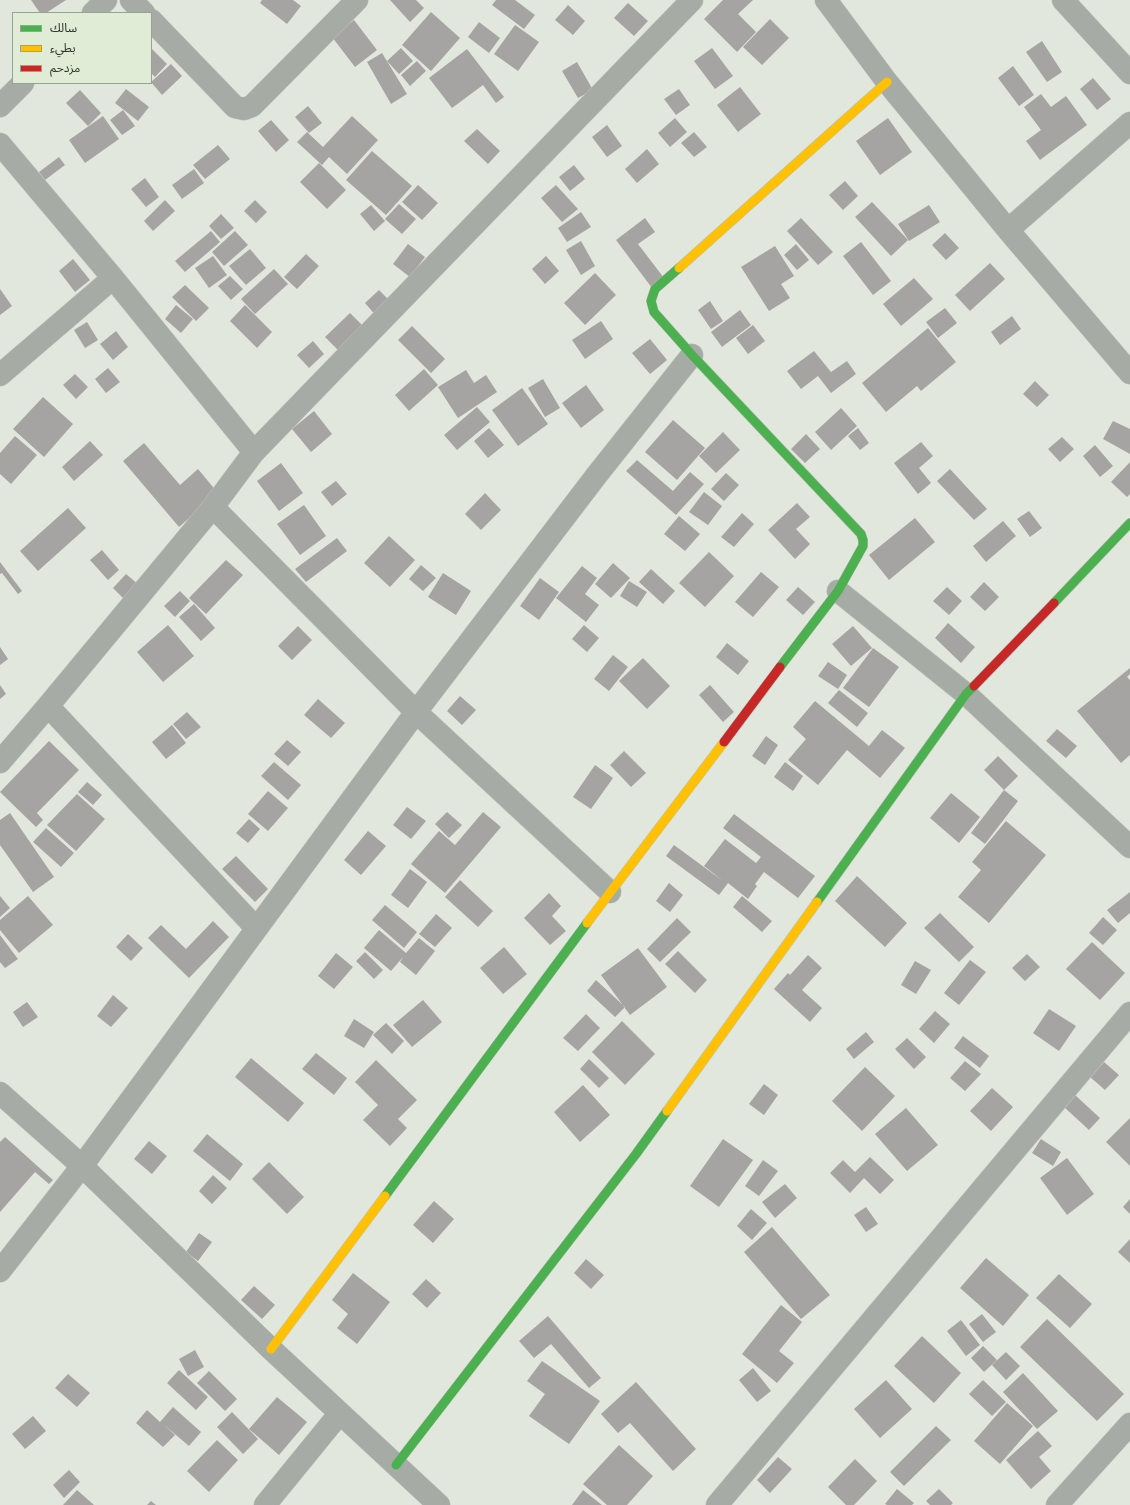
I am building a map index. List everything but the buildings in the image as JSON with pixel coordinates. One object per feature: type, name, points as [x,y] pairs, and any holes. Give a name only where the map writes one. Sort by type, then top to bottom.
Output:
[{"type":"street","points":[[94,12],[106,0]]},
{"type":"street","points":[[132,0],[143,12]]},
{"type":"street","points":[[152,21],[234,106],[244,109],[252,106],[357,0]]},
{"type":"street","points":[[0,762],[213,506],[254,452],[692,0]]},
{"type":"street","points":[[826,0],[887,82],[1008,230],[1130,373]]},
{"type":"street","points":[[1064,0],[1130,73]]},
{"type":"street","points":[[271,1349],[610,892],[838,591],[863,546],[861,534],[692,355],[654,312],[651,301],[655,289],[887,82]]},
{"type":"street","points":[[0,106],[22,84]]},
{"type":"street","points":[[1008,230],[1130,123]]},
{"type":"street","points":[[0,144],[113,278],[254,452]]},
{"type":"street","points":[[0,375],[113,278]]},
{"type":"street","points":[[0,1271],[82,1166],[416,712],[591,482],[692,355]]},
{"type":"street","points":[[213,506],[416,712],[610,892]]},
{"type":"street","points":[[396,1465],[636,1154],[966,694],[1130,523]]},
{"type":"street","points":[[838,591],[966,694],[1130,847]]},
{"type":"street","points":[[48,706],[256,928]]},
{"type":"street","points":[[717,1505],[1130,1013]]},
{"type":"street","points":[[0,1093],[82,1166],[271,1349],[439,1505]]},
{"type":"street","points":[[265,1505],[340,1413]]},
{"type":"street","points":[[1057,1505],[1130,1424]]},
{"type":"traffic: fast","points":[[679,268],[655,289],[651,301],[654,312],[692,355],[861,534],[863,540],[863,546],[838,591],[780,667]]},
{"type":"traffic: fast","points":[[1054,603],[1130,523]]},
{"type":"traffic: fast","points":[[817,902],[966,694],[974,686]]},
{"type":"traffic: fast","points":[[385,1196],[587,923]]},
{"type":"traffic: fast","points":[[396,1465],[636,1154],[667,1111]]},
{"type":"traffic: slow","points":[[679,268],[887,82]]},
{"type":"traffic: slow","points":[[587,923],[724,742]]},
{"type":"traffic: slow","points":[[667,1111],[817,902]]},
{"type":"traffic: slow","points":[[271,1349],[385,1196]]},
{"type":"traffic: jam","points":[[974,686],[1054,603]]},
{"type":"traffic: jam","points":[[724,742],[780,667]]}]
